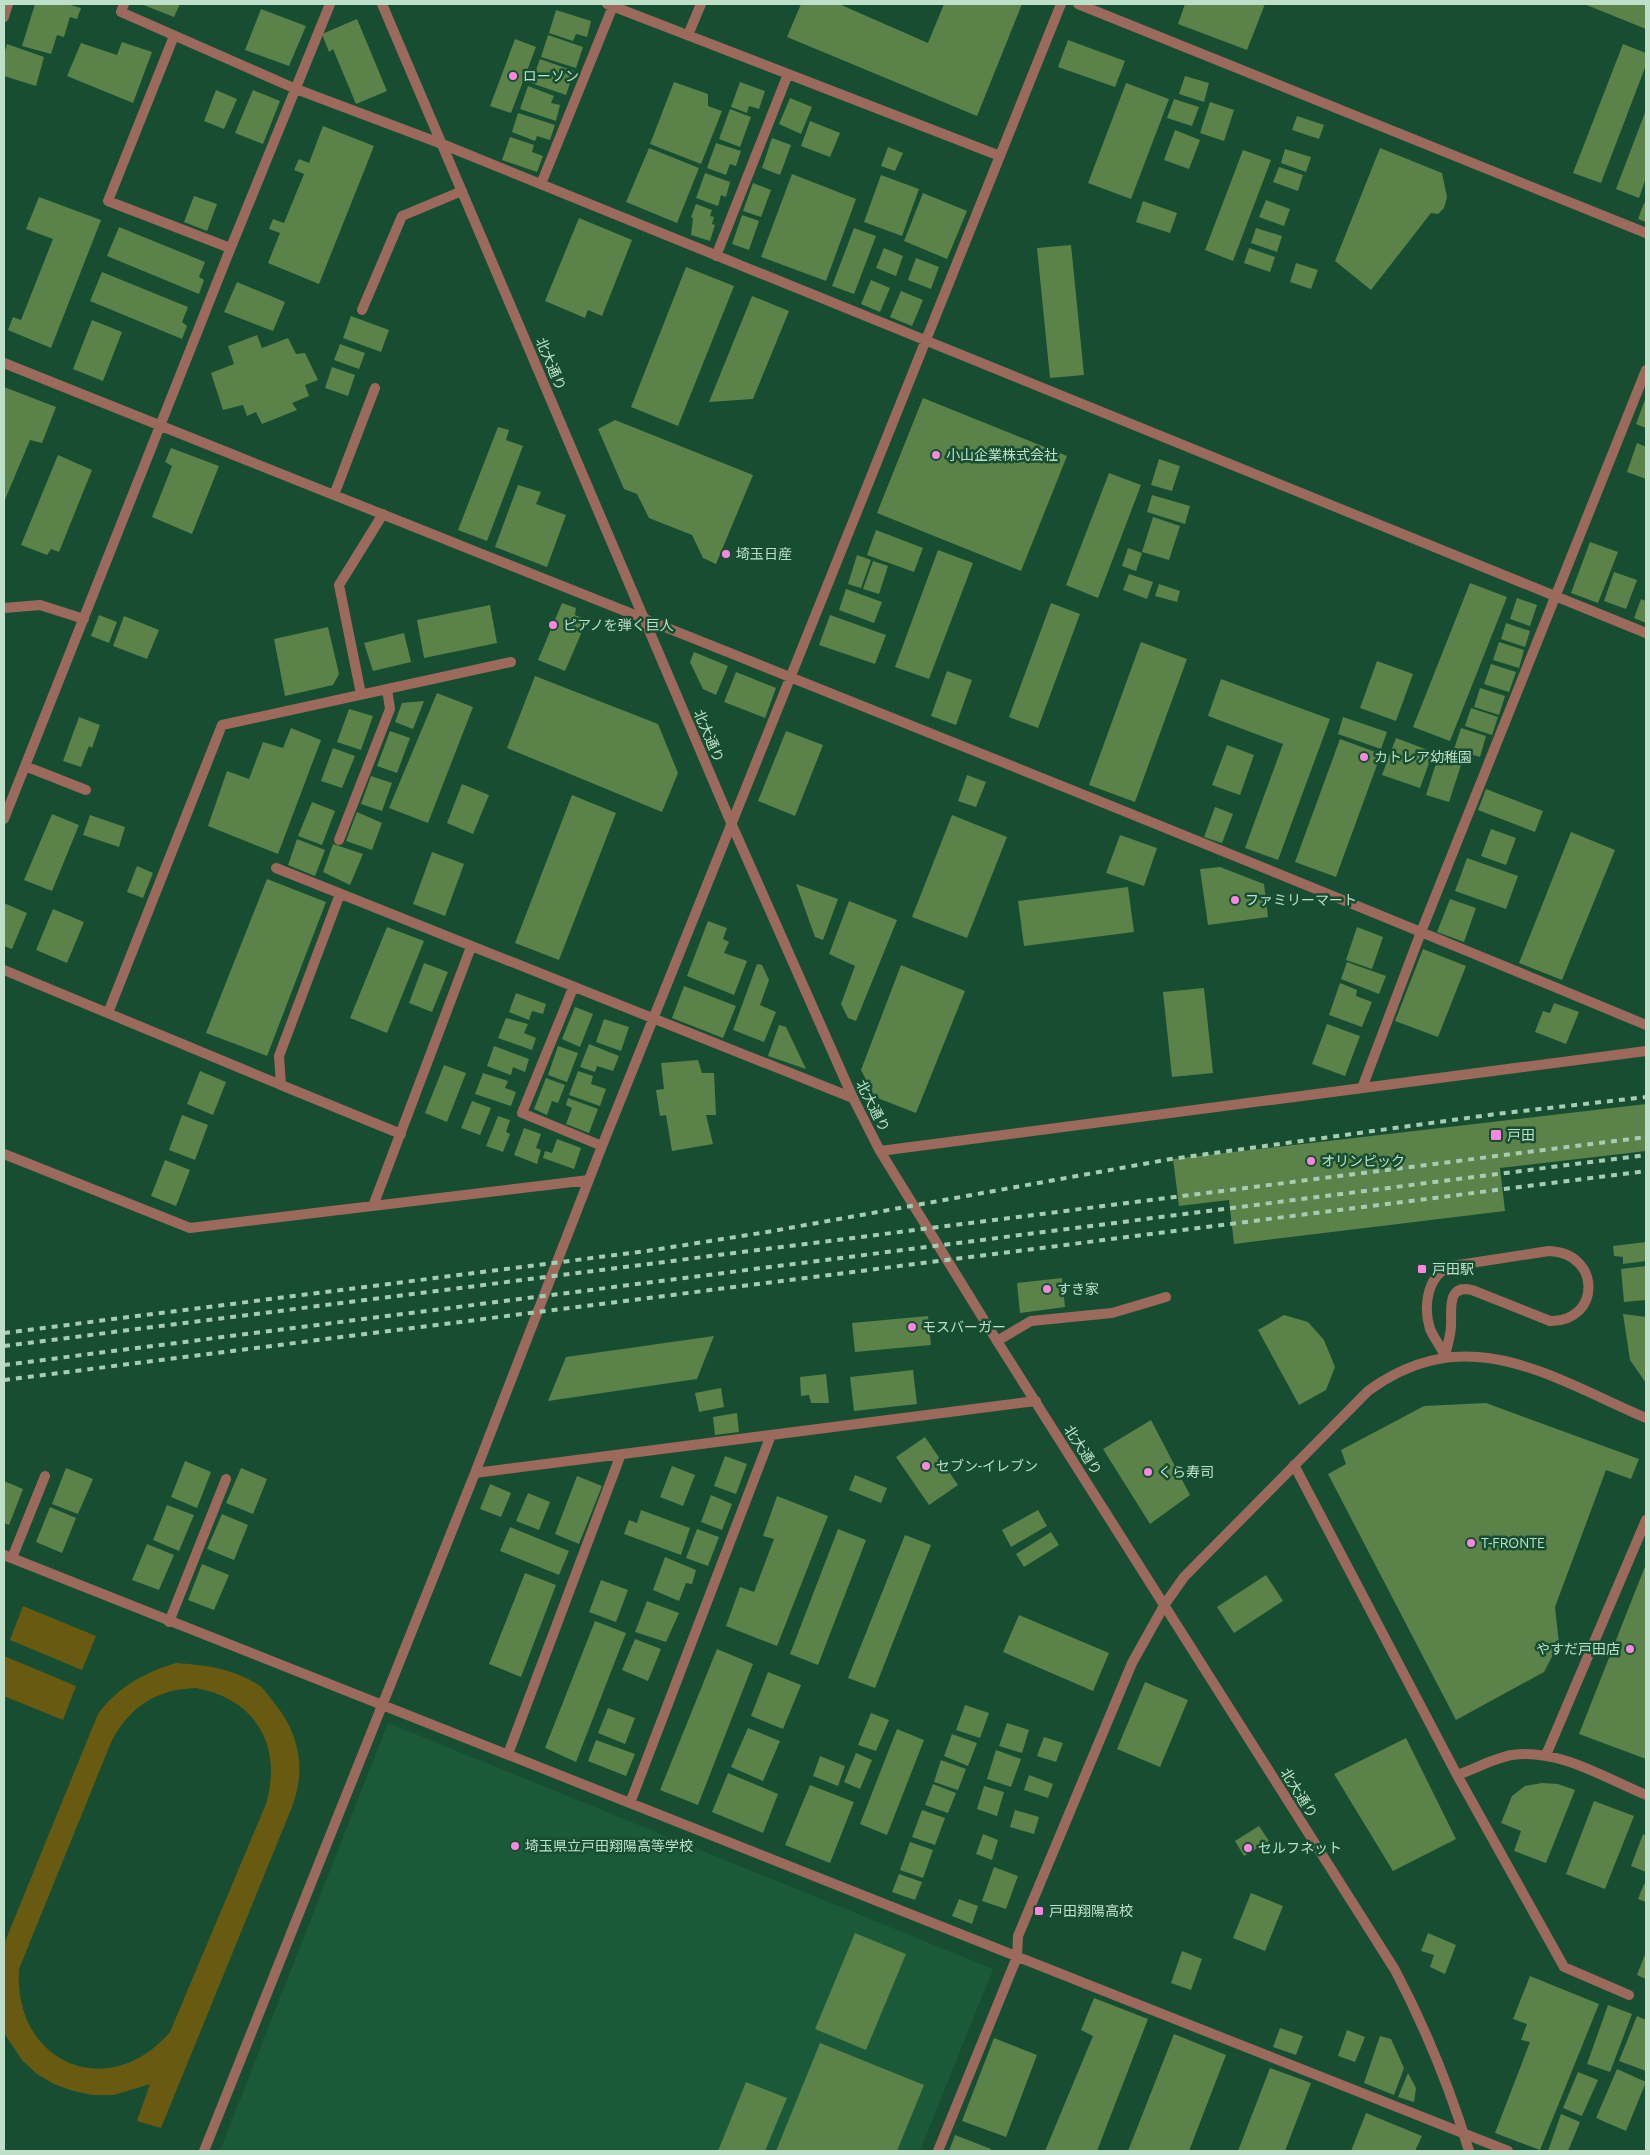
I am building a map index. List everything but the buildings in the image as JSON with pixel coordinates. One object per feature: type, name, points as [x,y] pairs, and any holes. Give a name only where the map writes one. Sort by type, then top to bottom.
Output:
[{"type":"street","points":[[4,16],[8,4]]},
{"type":"street","points":[[124,4],[121,12],[296,89],[442,144],[1646,633]]},
{"type":"street","points":[[4,819],[230,248],[330,4]]},
{"type":"street","name":"北大通り","points":[[382,4],[732,825],[853,1098],[880,1151],[998,1341],[1395,1970],[1434,2051],[1469,2151]]},
{"type":"street","points":[[688,35],[701,4]]},
{"type":"street","points":[[204,2151],[475,1473],[653,1018],[792,678],[1062,4]]},
{"type":"street","points":[[1078,4],[1646,233]]},
{"type":"street","points":[[541,184],[610,5],[1000,156]]},
{"type":"street","points":[[174,36],[108,201],[230,248]]},
{"type":"street","points":[[716,256],[788,74]]},
{"type":"street","points":[[362,310],[402,216],[462,191]]},
{"type":"street","points":[[4,363],[792,678],[1646,1025]]},
{"type":"street","points":[[1362,1088],[1421,932],[1558,596],[1646,370]]},
{"type":"street","points":[[334,495],[375,388]]},
{"type":"street","points":[[361,694],[339,585],[383,514]]},
{"type":"street","points":[[4,608],[40,604],[84,619]]},
{"type":"street","points":[[108,1013],[222,725],[511,662]]},
{"type":"street","points":[[339,840],[390,709],[387,689]]},
{"type":"street","points":[[25,766],[86,790]]},
{"type":"street","points":[[276,868],[853,1098]]},
{"type":"street","points":[[281,1085],[279,1056],[340,894]]},
{"type":"street","points":[[373,1206],[471,947]]},
{"type":"street","points":[[4,970],[401,1134]]},
{"type":"street","points":[[573,988],[522,1113],[602,1146]]},
{"type":"street","points":[[880,1151],[1646,1051]]},
{"type":"street","points":[[4,1154],[190,1228],[589,1180]]},
{"type":"street","points":[[1549,1251],[1572,1256],[1581,1264],[1587,1274],[1589,1286],[1587,1299],[1581,1309],[1571,1317],[1560,1321],[1550,1321],[1466,1288],[1458,1292],[1451,1301],[1452,1326],[1445,1356],[1430,1328],[1427,1295],[1434,1280],[1445,1268],[1549,1251]]},
{"type":"street","points":[[998,1341],[1031,1321],[1112,1312],[1166,1298]]},
{"type":"street","points":[[938,2151],[1017,1957],[1018,1936],[1124,1681],[1140,1646],[1165,1604],[1184,1577],[1368,1391],[1383,1380],[1416,1364],[1445,1356],[1481,1356],[1504,1359],[1589,1392],[1646,1418]]},
{"type":"street","points":[[475,1473],[1036,1401]]},
{"type":"street","points":[[630,1803],[771,1435]]},
{"type":"street","points":[[508,1754],[621,1454]]},
{"type":"street","points":[[1294,1465],[1458,1775],[1564,1966],[1628,1995]]},
{"type":"street","points":[[45,1476],[8,1556],[169,1622],[382,1703],[1508,2151]]},
{"type":"street","points":[[169,1622],[226,1479]]},
{"type":"street","points":[[1546,1755],[1646,1520]]},
{"type":"street","points":[[1458,1775],[1511,1755],[1546,1755],[1573,1764],[1646,1796]]},
{"type":"shaded area","points":[[23,1606],[96,1636],[82,1670],[10,1640]]},
{"type":"shaded area","points":[[4,1656],[76,1686],[63,1720],[4,1696]]},
{"type":"shaded area","points":[[176,1663],[198,1665],[231,1672],[260,1686],[283,1716],[295,1740],[298,1753],[299,1780],[292,1807],[161,2128],[137,2121],[150,2084],[114,2095],[93,2095],[73,2091],[54,2084],[37,2074],[22,2060],[4,2033],[4,1944],[98,1714],[123,1688],[143,1676]],"holes":[[[196,1688],[217,1694],[235,1703],[249,1714],[260,1728],[267,1745],[271,1763],[266,1804],[170,2032],[145,2054],[119,2066],[93,2068],[69,2063],[48,2049],[31,2029],[21,2002],[19,1969],[112,1740],[119,1728],[137,1709],[157,1696],[182,1689]]]},
{"type":"shaded area","name":"埼玉県立戸田翔陽高等学校","points":[[388,1723],[993,1969],[920,2151],[220,2151]]},
{"type":"railway","points":[[4,1333],[647,1251],[767,1232],[1171,1159],[1496,1114],[1646,1097]]},
{"type":"railway","points":[[4,1346],[1646,1137]]},
{"type":"railway","points":[[4,1365],[1646,1155]]},
{"type":"railway","points":[[4,1380],[1646,1171]]},
{"type":"place","name":"ローソン","points":[[513,76]]},
{"type":"place","name":"小山企業株式会社","points":[[936,455]]},
{"type":"place","name":"埼玉日産","points":[[726,554]]},
{"type":"place","name":"ピアノを弾く巨人","points":[[553,625]]},
{"type":"place","name":"カトレア幼稚園","points":[[1364,757]]},
{"type":"place","name":"ファミリーマート","points":[[1235,900]]},
{"type":"place","name":"戸田","points":[[1496,1135]]},
{"type":"place","name":"オリンピック","points":[[1311,1161]]},
{"type":"place","name":"戸田駅","points":[[1422,1269]]},
{"type":"place","name":"すき家","points":[[1047,1289]]},
{"type":"place","name":"モスバーガー","points":[[912,1327]]},
{"type":"place","name":"セブン-イレブン","points":[[926,1466]]},
{"type":"place","name":"くら寿司","points":[[1148,1472]]},
{"type":"place","name":"T-FRONTE","points":[[1471,1543]]},
{"type":"place","name":"やすだ戸田店","points":[[1630,1649]]},
{"type":"place","name":"埼玉県立戸田翔陽高等学校","points":[[515,1846]]},
{"type":"place","name":"セルフネット","points":[[1248,1848]]},
{"type":"place","name":"戸田翔陽高校","points":[[1039,1911]]}]
